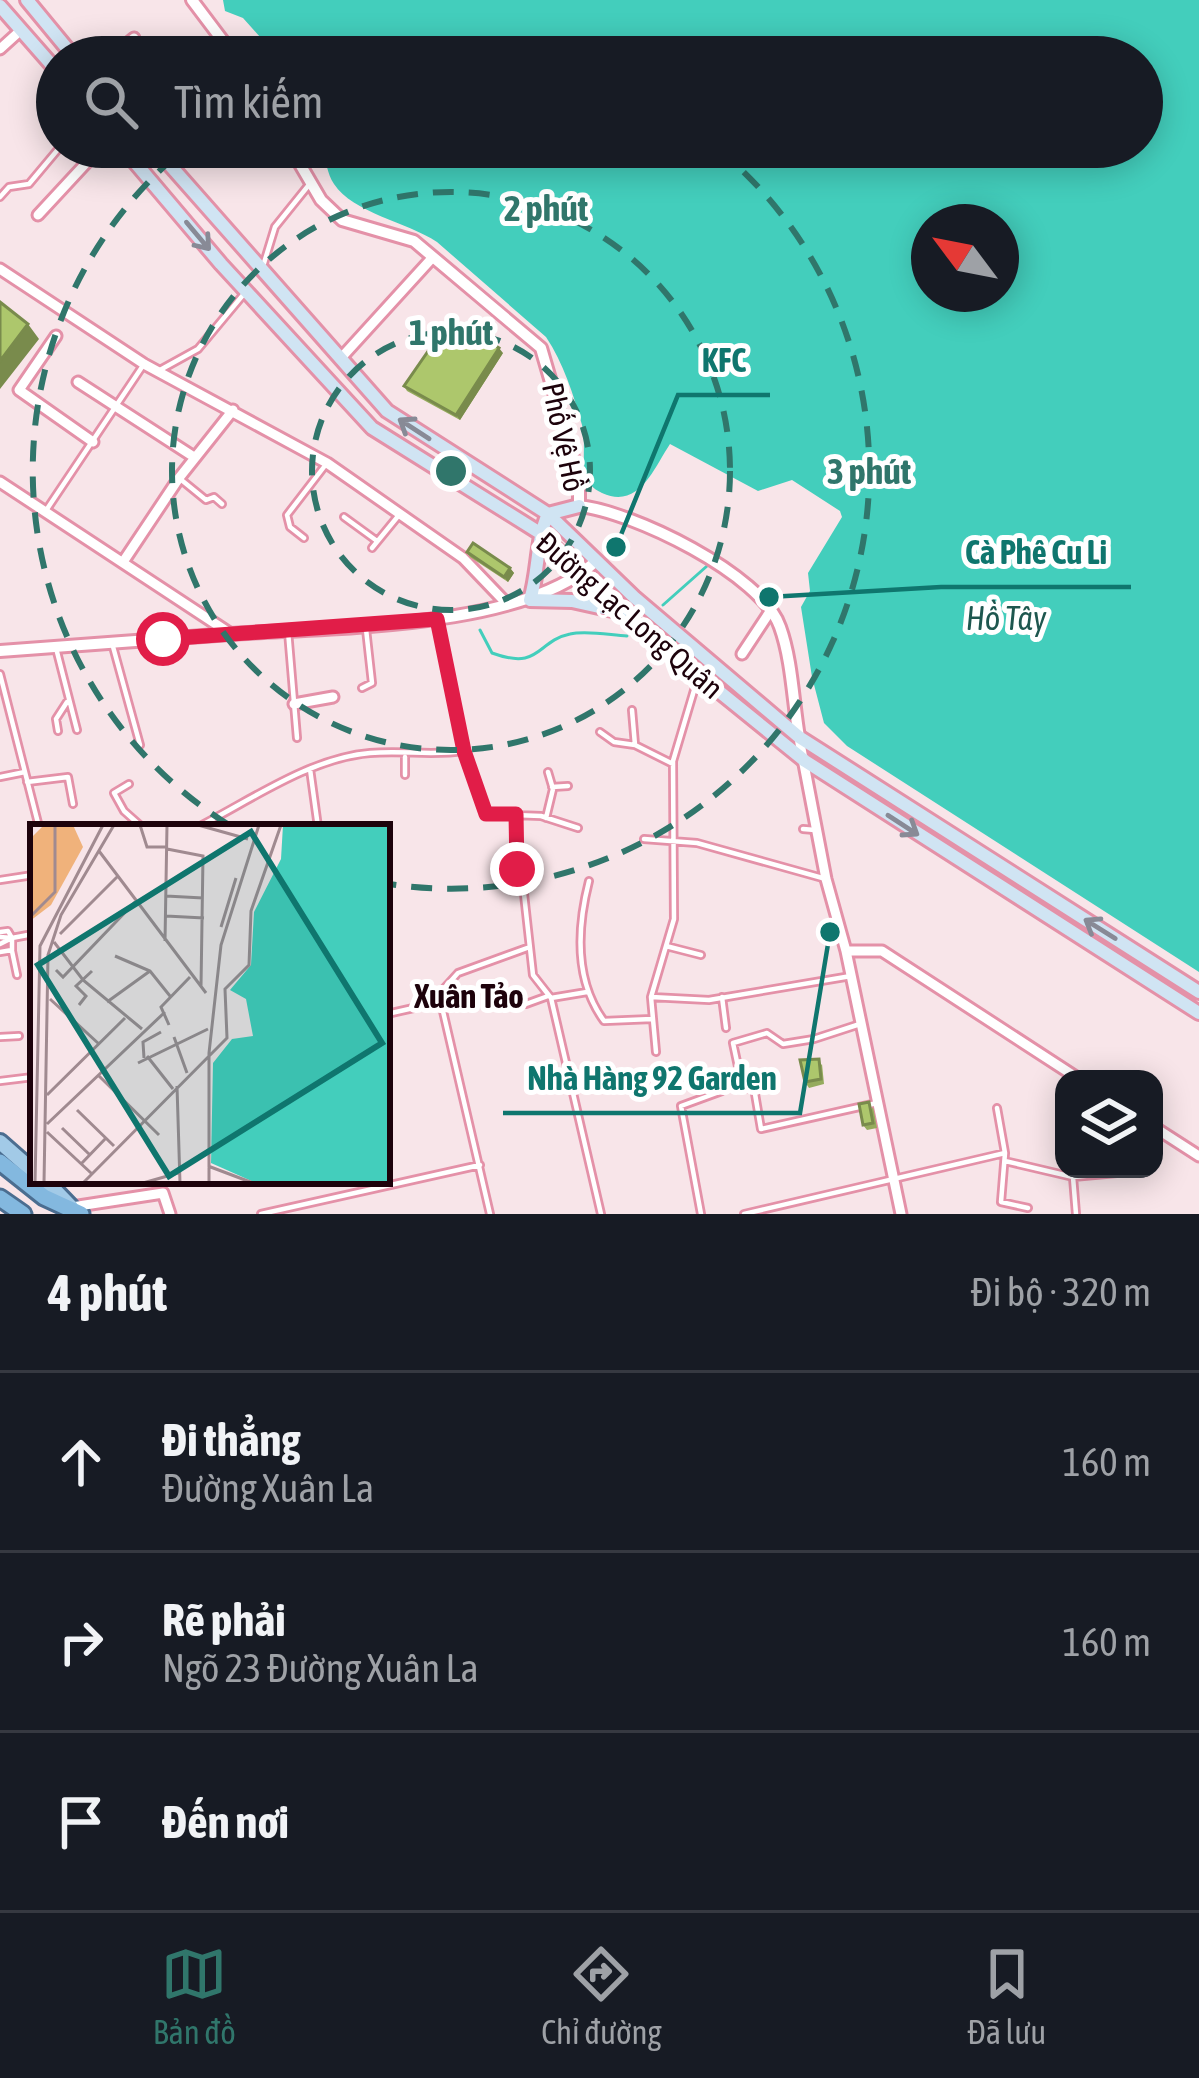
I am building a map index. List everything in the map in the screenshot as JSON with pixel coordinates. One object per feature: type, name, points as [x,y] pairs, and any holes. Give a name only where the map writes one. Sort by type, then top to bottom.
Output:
[{"type":"highway","points":[[0,1162],[44,1197],[76,1211]]},
{"type":"highway","points":[[0,1198],[23,1214]]},
{"type":"main road","points":[[28,0],[57,36]]},
{"type":"main road","points":[[0,6],[36,47]]},
{"type":"main road","name":"Đường Lạc Long Quân","points":[[140,168],[372,428],[539,533],[621,612],[805,761],[1199,1012]]},
{"type":"main road","name":"Đường Lạc Long Quân","points":[[173,168],[387,411],[548,514],[595,562],[799,737],[1199,992]]},
{"type":"main road","points":[[578,506],[548,514],[539,533],[538,569],[530,599],[583,602],[621,612]]},
{"type":"main road","points":[[0,1142],[30,1168]]},
{"type":"main road","points":[[49,1184],[76,1211]]},
{"type":"street","points":[[192,0],[219,36]]},
{"type":"street","points":[[0,49],[21,30]]},
{"type":"street","points":[[38,214],[81,168]]},
{"type":"street","name":"Phố Vệ Hồ","points":[[303,168],[321,200],[342,220],[404,236],[534,342],[545,356],[579,478],[578,506],[656,527],[748,586],[771,610]]},
{"type":"street","points":[[341,358],[433,257]]},
{"type":"street","points":[[0,269],[144,364],[327,463],[463,558],[506,603]]},
{"type":"street","points":[[56,336],[19,390],[93,442]]},
{"type":"street","points":[[78,382],[194,457]]},
{"type":"street","points":[[123,562],[178,478],[233,410]]},
{"type":"street","points":[[0,482],[231,634]]},
{"type":"street","points":[[0,651],[437,619],[530,599],[580,575],[595,562]]},
{"type":"street","points":[[742,654],[771,610],[780,626],[815,830],[846,951],[901,1214]]},
{"type":"street","points":[[294,704],[333,697]]},
{"type":"street","points":[[846,951],[882,951],[1065,1070]]},
{"type":"street","points":[[1163,1133],[1199,1156]]},
{"type":"street","points":[[76,1211],[163,1193],[170,1214]]},
{"type":"lane","points":[[0,197],[9,187],[29,184],[42,168]]},
{"type":"lane","points":[[262,268],[275,227],[311,182]]},
{"type":"lane","points":[[160,370],[198,349],[246,291]]},
{"type":"lane","points":[[45,512],[144,364]]},
{"type":"lane","points":[[304,538],[290,527],[287,515],[327,463]]},
{"type":"lane","points":[[178,478],[207,501],[214,496],[222,504]]},
{"type":"lane","points":[[372,548],[399,515]]},
{"type":"lane","points":[[344,517],[377,541]]},
{"type":"lane","points":[[437,619],[464,751],[486,814],[546,818],[578,828]]},
{"type":"lane","points":[[362,688],[372,683],[366,625]]},
{"type":"lane","points":[[288,631],[297,738]]},
{"type":"lane","points":[[112,643],[140,746]]},
{"type":"lane","points":[[56,648],[76,730]]},
{"type":"lane","points":[[0,674],[38,824]]},
{"type":"lane","points":[[656,1052],[651,997],[674,919],[673,764],[698,677]]},
{"type":"lane","points":[[58,731],[56,718],[67,702]]},
{"type":"lane","points":[[632,710],[635,745]]},
{"type":"lane","points":[[600,732],[673,764]]},
{"type":"lane","points":[[205,824],[310,770],[369,753],[430,756],[464,751]]},
{"type":"lane","points":[[405,755],[405,775]]},
{"type":"lane","points":[[310,770],[318,824]]},
{"type":"lane","points":[[0,777],[25,772]]},
{"type":"lane","points":[[546,818],[552,788],[548,772]]},
{"type":"lane","points":[[27,782],[68,777],[73,804]]},
{"type":"lane","points":[[129,784],[114,793],[139,824]]},
{"type":"lane","points":[[552,788],[568,787]]},
{"type":"lane","points":[[516,814],[527,948],[533,975],[549,997],[601,1214]]},
{"type":"lane","points":[[803,829],[815,830]]},
{"type":"lane","points":[[644,839],[697,843],[826,879]]},
{"type":"lane","points":[[0,880],[30,875]]},
{"type":"lane","points":[[589,881],[583,905],[581,973],[588,992],[609,1023],[652,1019]]},
{"type":"lane","points":[[0,941],[8,932],[12,938],[17,975]]},
{"type":"lane","points":[[0,941],[30,935]]},
{"type":"lane","points":[[0,941],[12,950]]},
{"type":"lane","points":[[666,946],[701,955]]},
{"type":"lane","points":[[390,1013],[439,994],[458,973],[527,948]]},
{"type":"lane","points":[[651,997],[722,997],[851,976]]},
{"type":"lane","points":[[520,998],[526,1004],[588,992]]},
{"type":"lane","points":[[439,994],[490,1214]]},
{"type":"lane","points":[[722,997],[726,1028]]},
{"type":"lane","points":[[740,1076],[733,1043],[767,1034],[783,1044],[860,1024]]},
{"type":"lane","points":[[0,1037],[19,1036]]},
{"type":"lane","points":[[0,1082],[30,1077]]},
{"type":"lane","points":[[743,1089],[754,1088],[761,1130],[878,1103]]},
{"type":"lane","points":[[701,1214],[681,1106],[722,1091]]},
{"type":"lane","points":[[998,1108],[1005,1157],[1001,1202],[1028,1208]]},
{"type":"lane","points":[[744,1214],[1005,1157],[1055,1172]]},
{"type":"lane","points":[[261,1214],[480,1165]]},
{"type":"lane","points":[[1073,1178],[1076,1214]]},
{"type":"water","name":"Hồ Tây","points":[[223,0],[1199,0],[1199,972],[847,746],[824,723],[801,607],[810,591],[808,573],[842,517],[840,511],[792,480],[758,491],[670,444],[636,491],[615,497],[596,489],[586,476],[583,431],[575,403],[546,337],[437,242],[343,194],[328,168],[1163,168],[1163,36],[259,36],[243,18],[225,11]]},
{"type":"building","points":[[0,302],[28,324],[0,361]]},
{"type":"building","points":[[451,318],[499,348],[456,415],[404,386]]},
{"type":"building","points":[[473,543],[510,568],[504,577],[467,552]]},
{"type":"building","points":[[819,1059],[821,1079],[805,1082],[800,1060]]},
{"type":"building","points":[[869,1102],[873,1123],[863,1125],[859,1104]]},
{"type":"waterway","points":[[663,605],[707,566]]},
{"type":"waterway","points":[[480,630],[492,653],[520,659],[570,634],[627,636]]},
{"type":"place","name":"KFC","points":[[616,547]]},
{"type":"place","name":"Cà Phê Cu Li","points":[[769,597]]},
{"type":"place","name":"Nhà Hàng 92 Garden","points":[[830,932]]},
{"type":"district","name":"Xuân Tảo","points":[[469,996]]},
{"type":"route","points":[[163,639],[437,619],[464,751],[486,814],[516,814],[517,869]]}]
